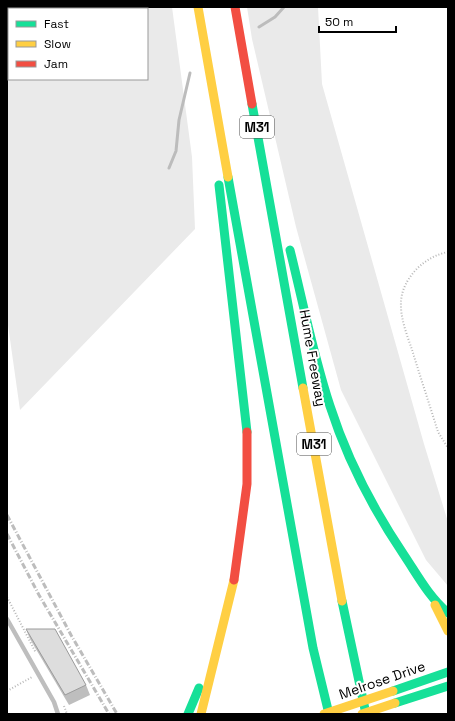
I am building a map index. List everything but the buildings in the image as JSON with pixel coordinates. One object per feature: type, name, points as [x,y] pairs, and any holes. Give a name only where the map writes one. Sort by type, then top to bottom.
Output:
[{"type":"main road","points":[[197,7],[233,294],[247,427],[247,484],[241,534],[232,585],[201,714]]},
{"type":"main road","name":"M31","points":[[197,7],[313,648],[329,714]]},
{"type":"main road","name":"Hume Freeway","points":[[235,7],[342,603],[366,714]]},
{"type":"main road","points":[[272,212],[287,240],[337,429],[384,526],[428,591],[448,631]]},
{"type":"main road","points":[[428,591],[448,613]]},
{"type":"main road","points":[[188,714],[218,639]]},
{"type":"main road","name":"Melrose Drive","points":[[324,714],[448,672]]},
{"type":"main road","points":[[439,689],[448,682]]},
{"type":"main road","name":"Melrose Drive","points":[[362,714],[448,686]]},
{"type":"lane","points":[[7,619],[38,673],[58,714]]},
{"type":"path","points":[[448,252],[426,261],[414,272],[402,295],[401,303],[403,322],[438,432],[448,448]]},
{"type":"path","points":[[7,691],[38,673]]},
{"type":"shaded area","points":[[7,7],[172,7],[192,157],[195,229],[20,410],[7,318]]},
{"type":"shaded area","points":[[247,7],[318,7],[322,84],[424,444],[448,522],[448,586],[426,560],[341,390],[296,227],[252,39]]},
{"type":"waterway","points":[[259,27],[275,17],[284,7]]},
{"type":"waterway","points":[[169,168],[176,151],[179,120],[190,73]]},
{"type":"railway","points":[[7,515],[71,635],[117,714]]},
{"type":"railway","points":[[7,534],[39,595],[109,714]]},
{"type":"traffic: fast","points":[[252,104],[303,388]]},
{"type":"traffic: fast","points":[[228,177],[313,648],[329,714]]},
{"type":"traffic: fast","points":[[219,185],[247,432]]},
{"type":"traffic: fast","points":[[290,250],[318,367],[344,445],[371,502],[393,538],[429,593],[448,613]]},
{"type":"traffic: fast","points":[[342,601],[366,714]]},
{"type":"traffic: fast","points":[[393,691],[448,672]]},
{"type":"traffic: fast","points":[[395,703],[448,686]]},
{"type":"traffic: fast","points":[[188,714],[199,688]]},
{"type":"traffic: slow","points":[[198,7],[228,177]]},
{"type":"traffic: slow","points":[[303,388],[342,601]]},
{"type":"traffic: slow","points":[[201,714],[234,580]]},
{"type":"traffic: slow","points":[[435,605],[448,631]]},
{"type":"traffic: slow","points":[[324,714],[393,691]]},
{"type":"traffic: slow","points":[[362,714],[395,703]]},
{"type":"traffic: jam","points":[[235,7],[252,104]]},
{"type":"traffic: jam","points":[[234,580],[247,484],[247,432]]}]
